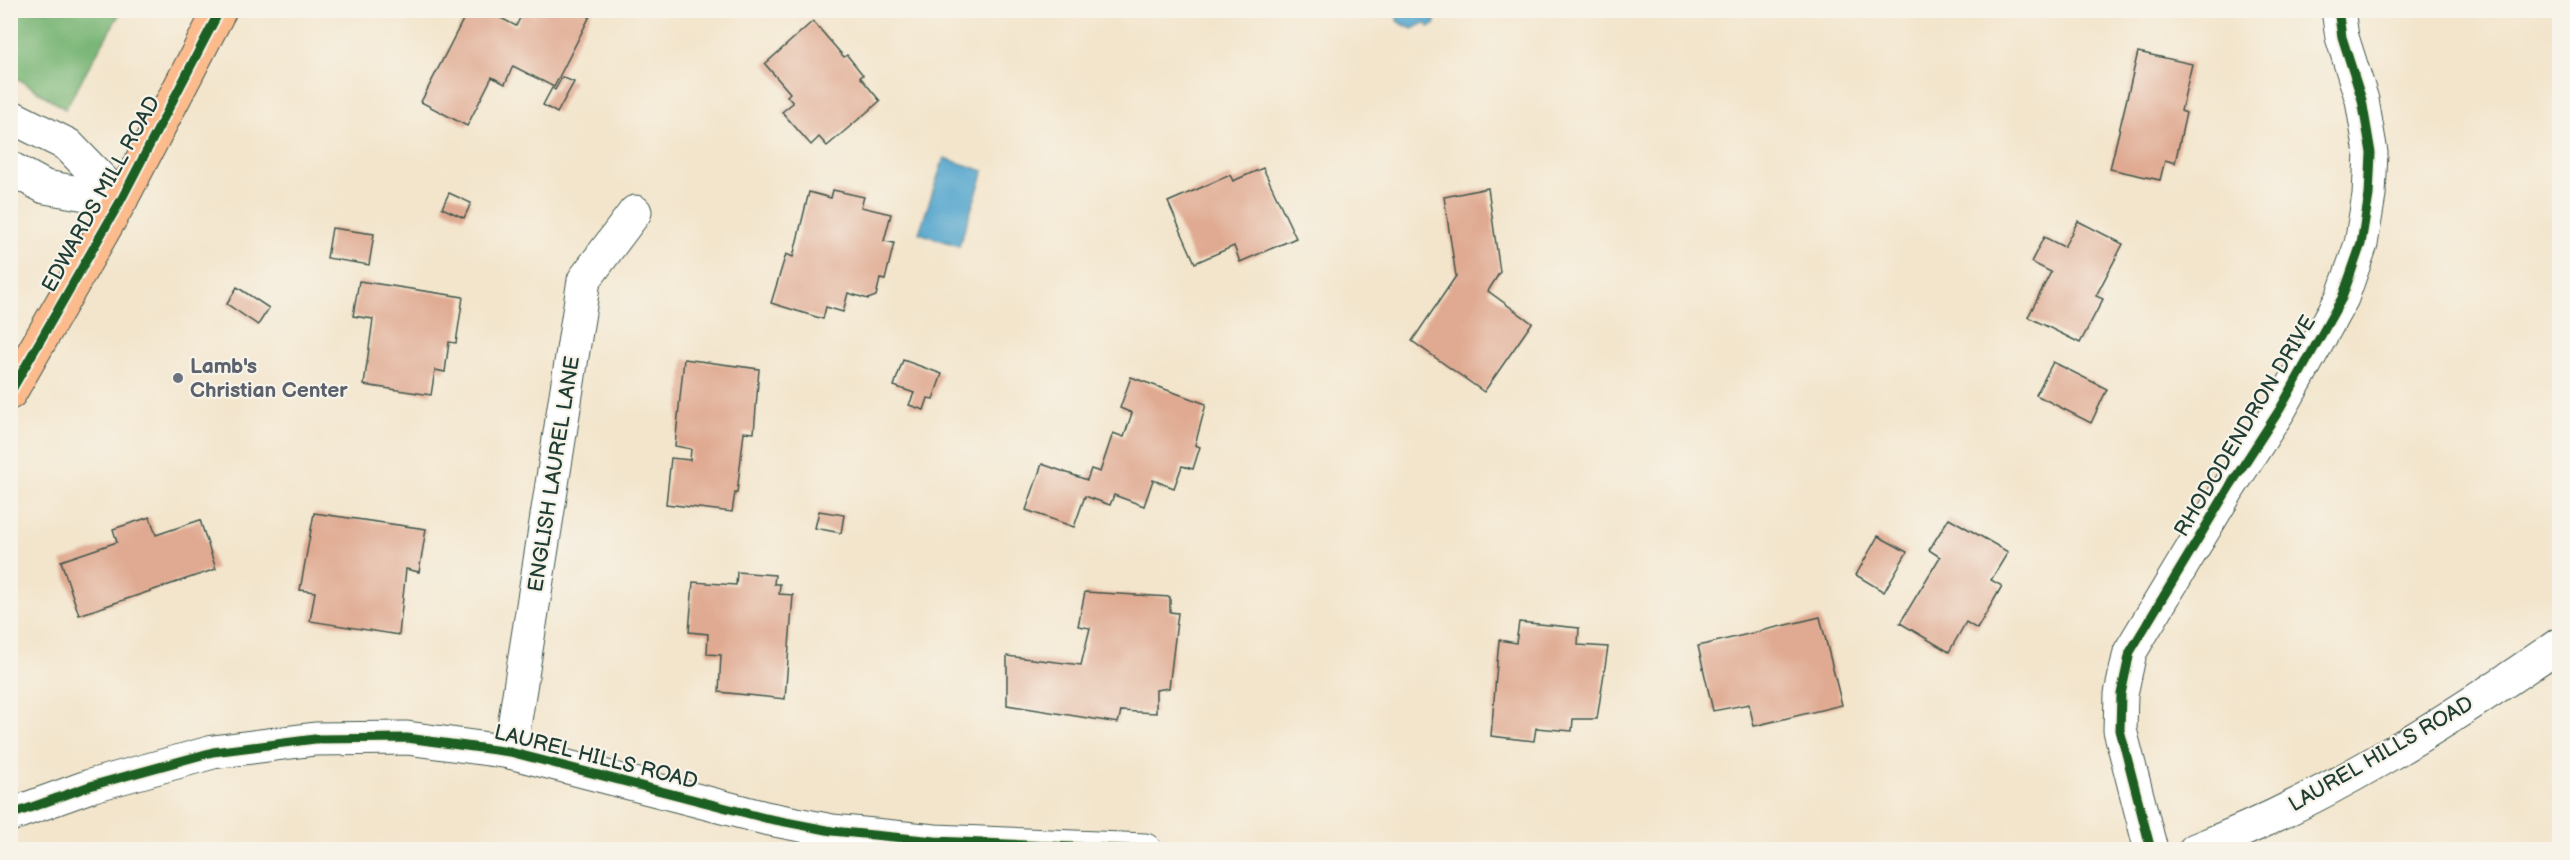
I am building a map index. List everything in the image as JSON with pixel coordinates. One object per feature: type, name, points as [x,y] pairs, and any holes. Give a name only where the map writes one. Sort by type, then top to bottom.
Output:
[{"type":"main road","name":"EDWARDS MILL ROAD","points":[[10,393],[121,200],[220,10]]},
{"type":"street","name":"RHODODENDRON DRIVE","points":[[2151,849],[2120,730],[2121,694],[2130,652],[2292,388],[2342,298],[2361,244],[2369,195],[2371,153],[2362,100],[2343,37],[2338,10]]},
{"type":"street","points":[[10,116],[68,145],[121,200]]},
{"type":"street","points":[[10,168],[45,187],[121,200]]},
{"type":"street","name":"ENGLISH LAUREL LANE","points":[[510,752],[584,280],[635,212]]},
{"type":"street","name":"LAUREL HILLS ROAD","points":[[2195,849],[2317,794],[2370,765],[2503,683],[2559,644]]},
{"type":"street","name":"LAUREL HILLS ROAD","points":[[10,814],[90,786],[213,752],[304,740],[407,738],[510,752],[755,815],[832,831],[935,841],[1145,849]]},
{"type":"green space","points":[[10,11],[121,11],[65,109],[11,74]]},
{"type":"water","points":[[1398,10],[1446,11],[1436,17],[1434,25],[1430,27],[1425,23],[1412,29],[1397,21]]},
{"type":"water","points":[[944,158],[984,171],[959,246],[919,233]]},
{"type":"building","points":[[468,10],[486,10],[516,26],[524,10],[534,15],[537,10],[593,10],[554,87],[513,66],[505,84],[492,77],[467,126],[421,102]]},
{"type":"building","points":[[813,21],[844,57],[847,55],[863,75],[860,77],[880,101],[827,146],[819,137],[811,145],[782,112],[793,103],[787,96],[790,93],[765,64]]},
{"type":"building","points":[[2138,52],[2192,64],[2181,111],[2186,113],[2175,163],[2165,160],[2160,180],[2110,169]]},
{"type":"building","points":[[562,77],[574,82],[557,113],[543,105],[552,88],[555,90]]},
{"type":"building","points":[[1263,168],[1296,238],[1240,262],[1234,246],[1195,263],[1168,202],[1230,175],[1233,181]]},
{"type":"building","points":[[1488,188],[1500,272],[1488,291],[1532,323],[1484,392],[1412,341],[1456,276],[1444,197]]},
{"type":"building","points":[[833,190],[864,197],[861,207],[891,214],[884,241],[894,243],[885,280],[880,279],[876,296],[868,299],[848,293],[843,312],[826,307],[823,319],[771,303],[786,254],[793,257],[809,192],[831,198]]},
{"type":"building","points":[[449,193],[471,203],[464,218],[442,208]]},
{"type":"building","points":[[2078,221],[2123,244],[2096,296],[2103,299],[2080,343],[2028,317],[2051,272],[2031,262],[2044,237],[2064,247]]},
{"type":"building","points":[[332,228],[374,234],[369,265],[327,258]]},
{"type":"building","points":[[359,281],[463,297],[456,343],[449,342],[445,372],[435,370],[431,395],[364,385],[373,319],[353,316]]},
{"type":"building","points":[[237,287],[269,308],[258,325],[227,304]]},
{"type":"building","points":[[684,359],[759,369],[754,433],[744,432],[737,493],[735,493],[732,512],[666,504],[671,458],[690,460],[691,449],[675,446]]},
{"type":"building","points":[[903,360],[942,374],[933,399],[928,398],[924,410],[909,405],[914,393],[894,386]]},
{"type":"building","points":[[2053,362],[2107,389],[2091,423],[2036,395]]},
{"type":"building","points":[[1131,377],[1206,404],[1195,445],[1200,447],[1193,469],[1182,466],[1174,488],[1153,480],[1144,506],[1114,495],[1110,505],[1085,496],[1074,527],[1026,510],[1042,464],[1087,480],[1091,469],[1100,472],[1113,433],[1124,437],[1132,413],[1120,408]]},
{"type":"building","points":[[819,511],[844,515],[841,533],[815,528]]},
{"type":"building","points":[[314,513],[426,529],[419,572],[406,569],[399,635],[310,621],[315,592],[300,590]]},
{"type":"building","points":[[150,517],[156,535],[200,520],[216,569],[79,615],[61,561],[117,542],[113,529]]},
{"type":"building","points":[[1949,518],[2008,552],[1991,580],[2002,586],[1977,629],[1966,622],[1949,652],[1900,623],[1940,557],[1929,550]]},
{"type":"building","points":[[1878,536],[1907,552],[1884,592],[1856,575]]},
{"type":"building","points":[[737,572],[775,575],[774,584],[780,584],[779,594],[793,595],[785,699],[719,692],[721,655],[707,654],[708,634],[689,632],[693,582],[736,585]]},
{"type":"building","points":[[1085,592],[1170,597],[1170,612],[1178,613],[1169,688],[1156,690],[1156,713],[1121,711],[1118,723],[1007,705],[1007,656],[1081,665],[1090,628],[1078,626]]},
{"type":"building","points":[[1820,617],[1842,705],[1754,726],[1749,704],[1713,711],[1698,646]]},
{"type":"building","points":[[1519,622],[1579,628],[1578,645],[1608,647],[1597,719],[1573,719],[1572,731],[1536,728],[1534,741],[1491,736],[1499,640],[1516,643]]},
{"type":"cycle path","points":[[10,393],[121,200],[220,10]]},
{"type":"cycle path","points":[[2151,850],[2120,730],[2121,694],[2130,652],[2230,486],[2280,409],[2342,298],[2361,244],[2369,195],[2371,153],[2362,100],[2342,37],[2338,10]]},
{"type":"cycle path","points":[[10,815],[90,786],[213,752],[315,739],[407,738],[510,752],[765,818],[832,831],[935,841],[1145,850]]},
{"type":"place","name":"Lamb's Christian Center","points":[[178,378]]}]
